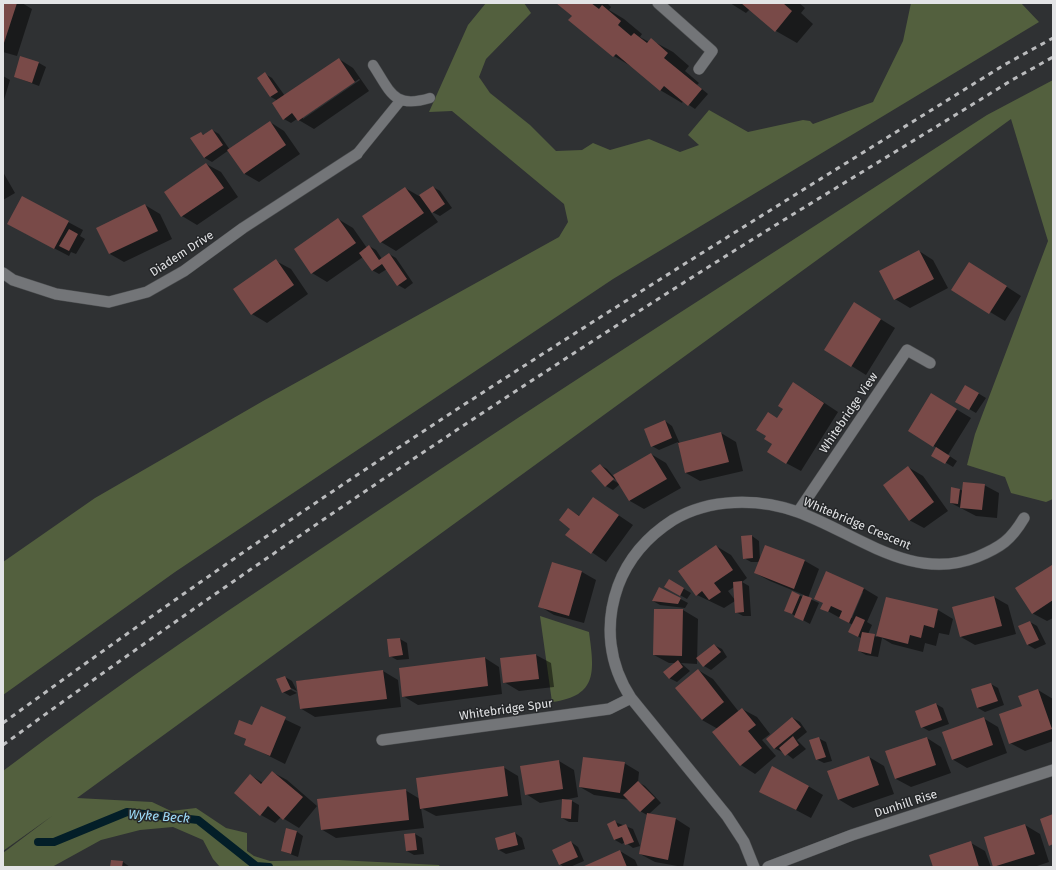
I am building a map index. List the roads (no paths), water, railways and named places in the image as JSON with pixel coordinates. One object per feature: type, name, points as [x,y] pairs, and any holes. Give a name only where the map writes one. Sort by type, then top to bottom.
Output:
[{"type":"street","points":[[658,3],[712,51],[699,69]]},
{"type":"street","name":"Diadem Drive","points":[[3,273],[13,280],[56,294],[109,302],[147,292],[184,270],[243,228],[357,154]]},
{"type":"street","name":"Whitebridge View","points":[[798,512],[907,350],[930,363]]},
{"type":"street","name":"Whitebridge Crescent","points":[[754,867],[744,842],[727,816],[621,683],[614,662],[610,641],[610,619],[614,598],[621,577],[632,558],[646,541],[662,527],[701,507],[723,503],[744,502],[798,512],[899,559],[936,565],[970,560],[998,548],[1014,535],[1024,518]]},
{"type":"street","name":"Whitebridge Spur","points":[[382,740],[609,709],[632,698]]},
{"type":"street","name":"Dunhill Rise","points":[[768,867],[790,863],[852,835],[1053,770]]},
{"type":"lane","points":[[373,65],[391,93],[400,101],[415,103],[430,98]]},
{"type":"lane","points":[[357,154],[400,101]]},
{"type":"waterway","name":"Wyke Beck","points":[[38,842],[54,842],[127,812],[198,820],[256,866],[269,867]]},
{"type":"railway","points":[[3,723],[206,578],[413,438],[633,296],[781,203],[1004,65],[1053,38]]},
{"type":"railway","points":[[3,745],[175,622],[349,502],[524,385],[741,247],[1012,80],[1053,57]]}]
